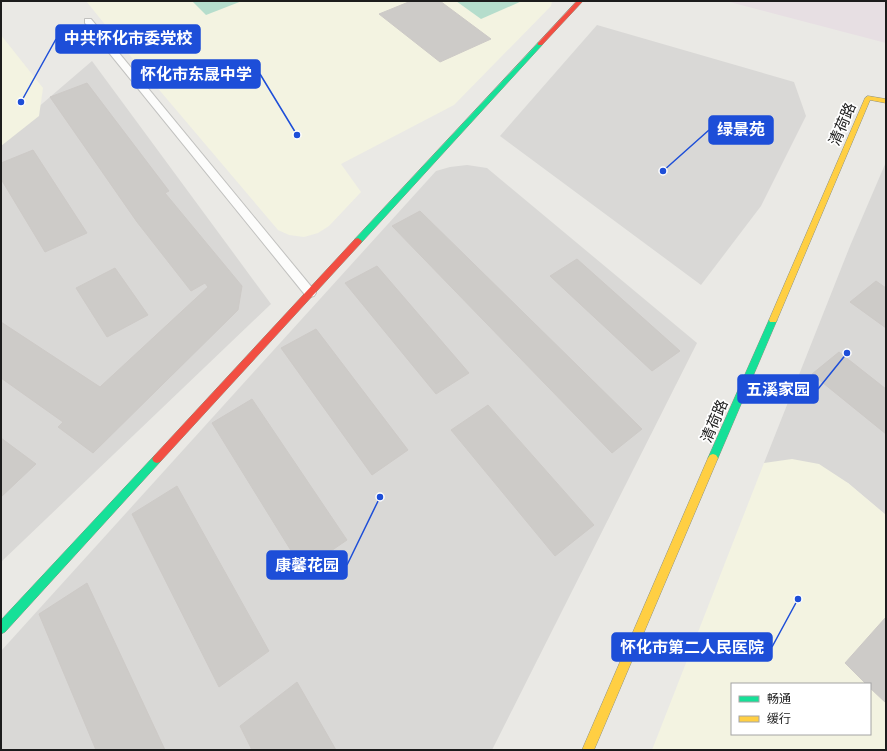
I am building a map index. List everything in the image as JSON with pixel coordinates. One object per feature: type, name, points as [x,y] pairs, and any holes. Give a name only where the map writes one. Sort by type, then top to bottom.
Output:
[{"type":"street","points":[[1,628],[580,1]]},
{"type":"street","name":"清荷路","points":[[588,750],[868,98],[886,101]]},
{"type":"lane","points":[[88,21],[310,293]]},
{"type":"shaded area","points":[[86,1],[552,1],[551,6],[454,105],[341,164],[361,192],[329,226],[318,233],[304,237],[289,235],[278,230],[133,59]]},
{"type":"shaded area","points":[[726,1],[886,1],[886,43]]},
{"type":"shaded area","points":[[597,25],[794,82],[806,116],[761,206],[701,285],[500,136]]},
{"type":"shaded area","points":[[1,35],[43,88],[39,116],[1,146]]},
{"type":"shaded area","points":[[92,61],[271,304],[1,562],[1,139]]},
{"type":"shaded area","points":[[886,162],[886,515],[848,483],[764,463],[850,246]]},
{"type":"shaded area","points":[[467,165],[487,168],[697,343],[492,750],[1,750],[1,651],[436,171],[450,167]]},
{"type":"shaded area","points":[[792,459],[819,464],[848,483],[886,515],[886,750],[652,750],[764,463]]},
{"type":"green space","points":[[192,1],[242,1],[206,15]]},
{"type":"green space","points":[[456,1],[522,1],[481,19]]},
{"type":"building","points":[[411,1],[440,1],[491,39],[440,62],[379,14]]},
{"type":"building","points":[[87,83],[169,191],[165,193],[242,286],[238,310],[93,453],[58,427],[63,422],[1,378],[1,322],[100,387],[208,287],[205,283],[191,291],[137,222],[50,97]]},
{"type":"building","points":[[33,150],[87,233],[45,252],[1,179],[1,163]]},
{"type":"building","points":[[420,211],[642,429],[612,453],[392,226]]},
{"type":"building","points":[[577,259],[680,351],[652,371],[550,276]]},
{"type":"building","points":[[377,266],[469,373],[436,394],[345,283]]},
{"type":"building","points":[[115,268],[148,315],[107,337],[76,288]]},
{"type":"building","points":[[876,281],[886,288],[886,328],[850,302]]},
{"type":"building","points":[[316,329],[408,450],[372,475],[281,348]]},
{"type":"building","points":[[839,352],[886,389],[886,434],[812,374]]},
{"type":"building","points":[[252,399],[347,540],[303,570],[212,423]]},
{"type":"building","points":[[488,405],[594,525],[555,556],[451,430]]},
{"type":"building","points":[[1,438],[36,464],[1,497]]},
{"type":"building","points":[[177,486],[269,651],[219,687],[132,514]]},
{"type":"building","points":[[87,583],[165,750],[96,750],[39,614]]},
{"type":"building","points":[[886,617],[886,703],[871,689],[871,683],[865,683],[845,663]]},
{"type":"building","points":[[297,682],[336,750],[252,750],[240,726]]},
{"type":"traffic: fast","points":[[358,241],[540,44]]},
{"type":"traffic: fast","points":[[713,458],[773,320]]},
{"type":"traffic: fast","points":[[1,628],[157,459]]},
{"type":"traffic: slow","points":[[773,320],[868,98],[886,101]]},
{"type":"traffic: slow","points":[[588,750],[713,458]]},
{"type":"traffic: jam","points":[[540,44],[580,1]]},
{"type":"traffic: jam","points":[[157,459],[358,241]]},
{"type":"place","name":"中共怀化市委党校","points":[[21,102]]},
{"type":"place","name":"怀化市东晟中学","points":[[297,135]]},
{"type":"place","name":"绿景苑","points":[[663,171]]},
{"type":"place","name":"五溪家园","points":[[847,353]]},
{"type":"place","name":"康馨花园","points":[[380,497]]},
{"type":"place","name":"怀化市第二人民医院","points":[[798,599]]}]
